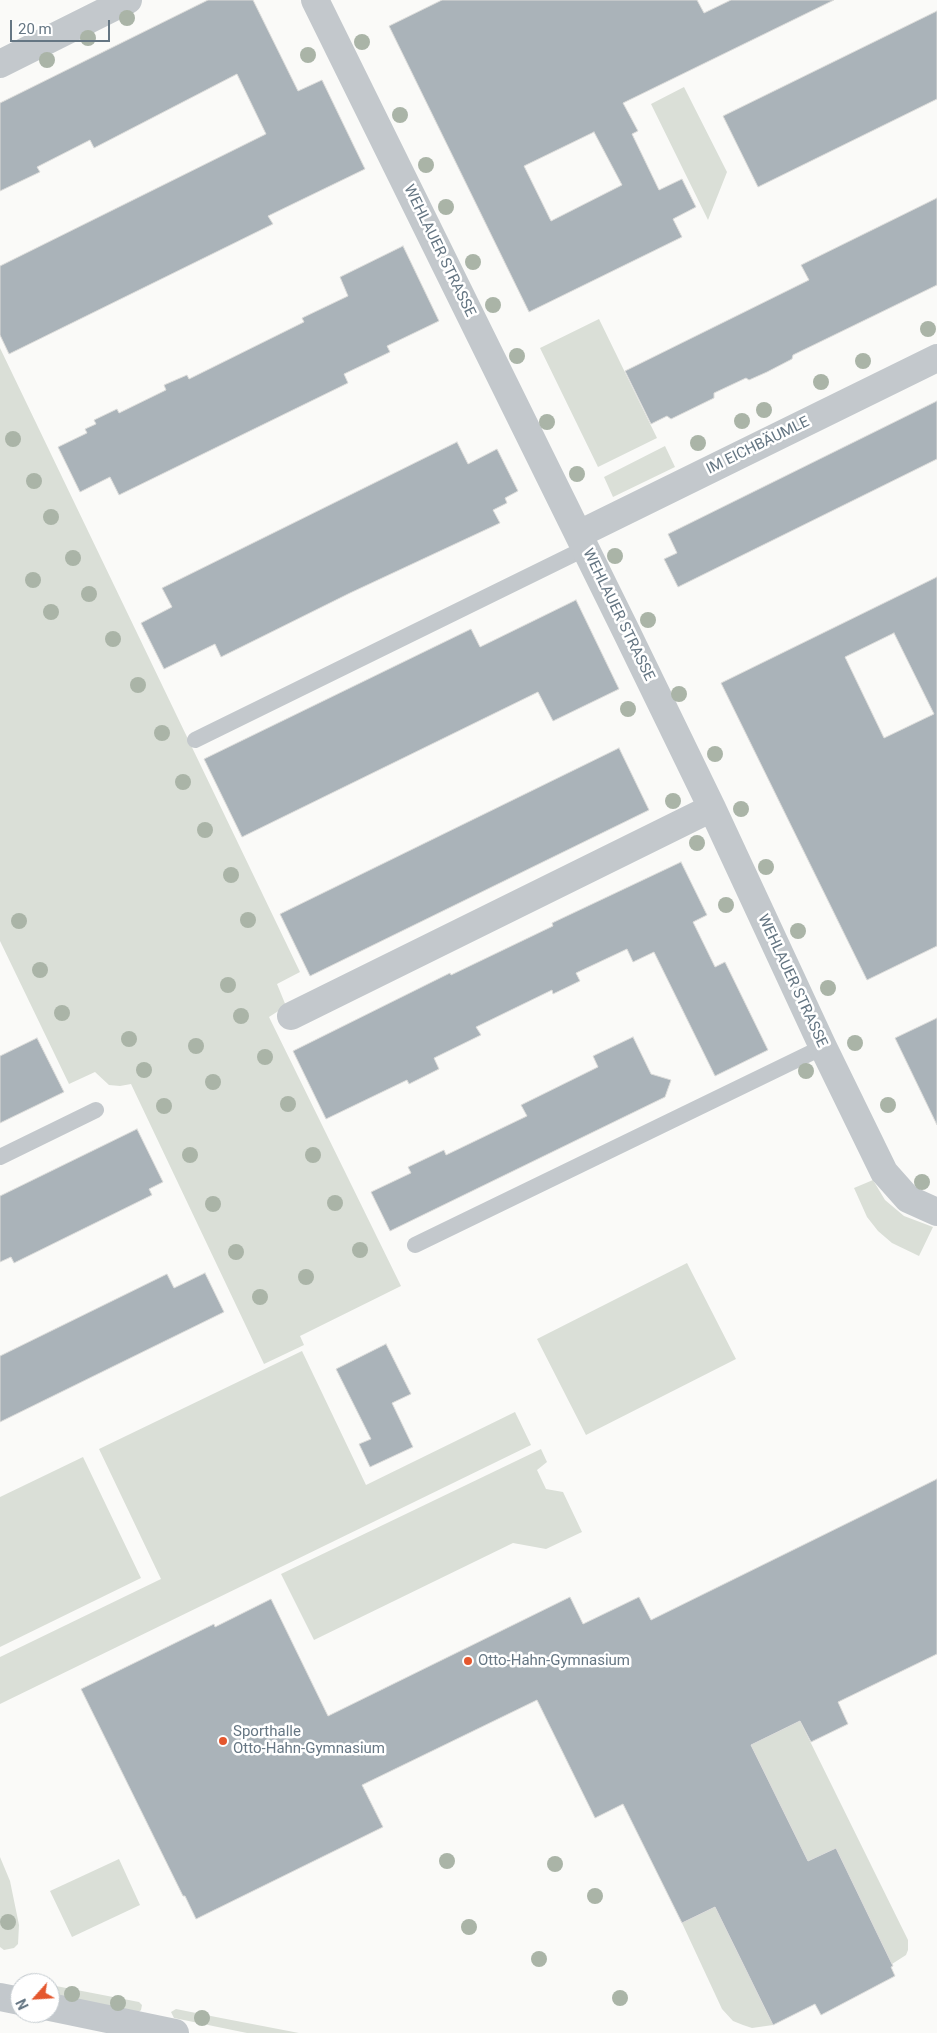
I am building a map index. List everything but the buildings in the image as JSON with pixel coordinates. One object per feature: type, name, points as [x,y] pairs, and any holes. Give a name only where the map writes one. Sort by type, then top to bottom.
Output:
[{"type":"street","points":[[0,64],[128,0]]},
{"type":"street","name":"WEHLAUER STRASSE","points":[[315,0],[712,808],[823,1047],[884,1172],[908,1199],[937,1212]]},
{"type":"street","name":"IM EICHBÄUMLE","points":[[582,541],[937,358]]},
{"type":"street","points":[[291,1016],[712,808]]},
{"type":"street","points":[[60,2009],[175,2033]]},
{"type":"lane","points":[[195,740],[582,541]]},
{"type":"lane","points":[[415,1245],[823,1047]]},
{"type":"lane","points":[[0,1157],[96,1110]]},
{"type":"shaded area","points":[[684,87],[727,172],[708,220],[651,104]]},
{"type":"shaded area","points":[[599,319],[657,438],[598,467],[540,348]]},
{"type":"shaded area","points":[[0,348],[300,972],[277,984],[286,1006],[269,1017],[401,1286],[300,1336],[304,1345],[264,1364],[131,1084],[109,1085],[95,1072],[69,1084],[0,941]]},
{"type":"shaded area","points":[[665,446],[675,467],[613,497],[604,477]]},
{"type":"shaded area","points":[[873,1180],[885,1200],[904,1216],[933,1227],[919,1256],[892,1243],[878,1231],[867,1217],[854,1188]]},
{"type":"shaded area","points":[[687,1263],[736,1359],[586,1435],[537,1339]]},
{"type":"shaded area","points":[[302,1351],[366,1485],[515,1412],[531,1445],[0,1704],[0,1657],[161,1579],[99,1449]]},
{"type":"shaded area","points":[[541,1449],[547,1462],[537,1470],[546,1489],[563,1492],[582,1532],[546,1549],[513,1543],[314,1640],[281,1574]]},
{"type":"shaded area","points":[[83,1457],[141,1578],[0,1647],[0,1497]]},
{"type":"shaded area","points":[[800,1721],[908,1940],[906,1955],[892,1964],[836,1848],[808,1861],[751,1745]]},
{"type":"shaded area","points":[[0,1857],[10,1881],[19,1925],[18,1944],[14,1948],[4,1950],[0,1947]]},
{"type":"shaded area","points":[[119,1859],[140,1905],[72,1937],[50,1891]]},
{"type":"shaded area","points":[[715,1907],[773,2025],[752,2028],[733,2021],[722,2009],[682,1923]]},
{"type":"shaded area","points":[[60,1987],[139,2002],[142,2005],[139,2012],[60,1996]]},
{"type":"shaded area","points":[[176,2009],[299,2033],[247,2033],[174,2018],[171,2012]]},
{"type":"place","name":"Otto-Hahn-Gymnasium","points":[[468,1661]]},
{"type":"place","name":"Sporthalle Otto-Hahn-Gymnasium","points":[[223,1741]]}]
